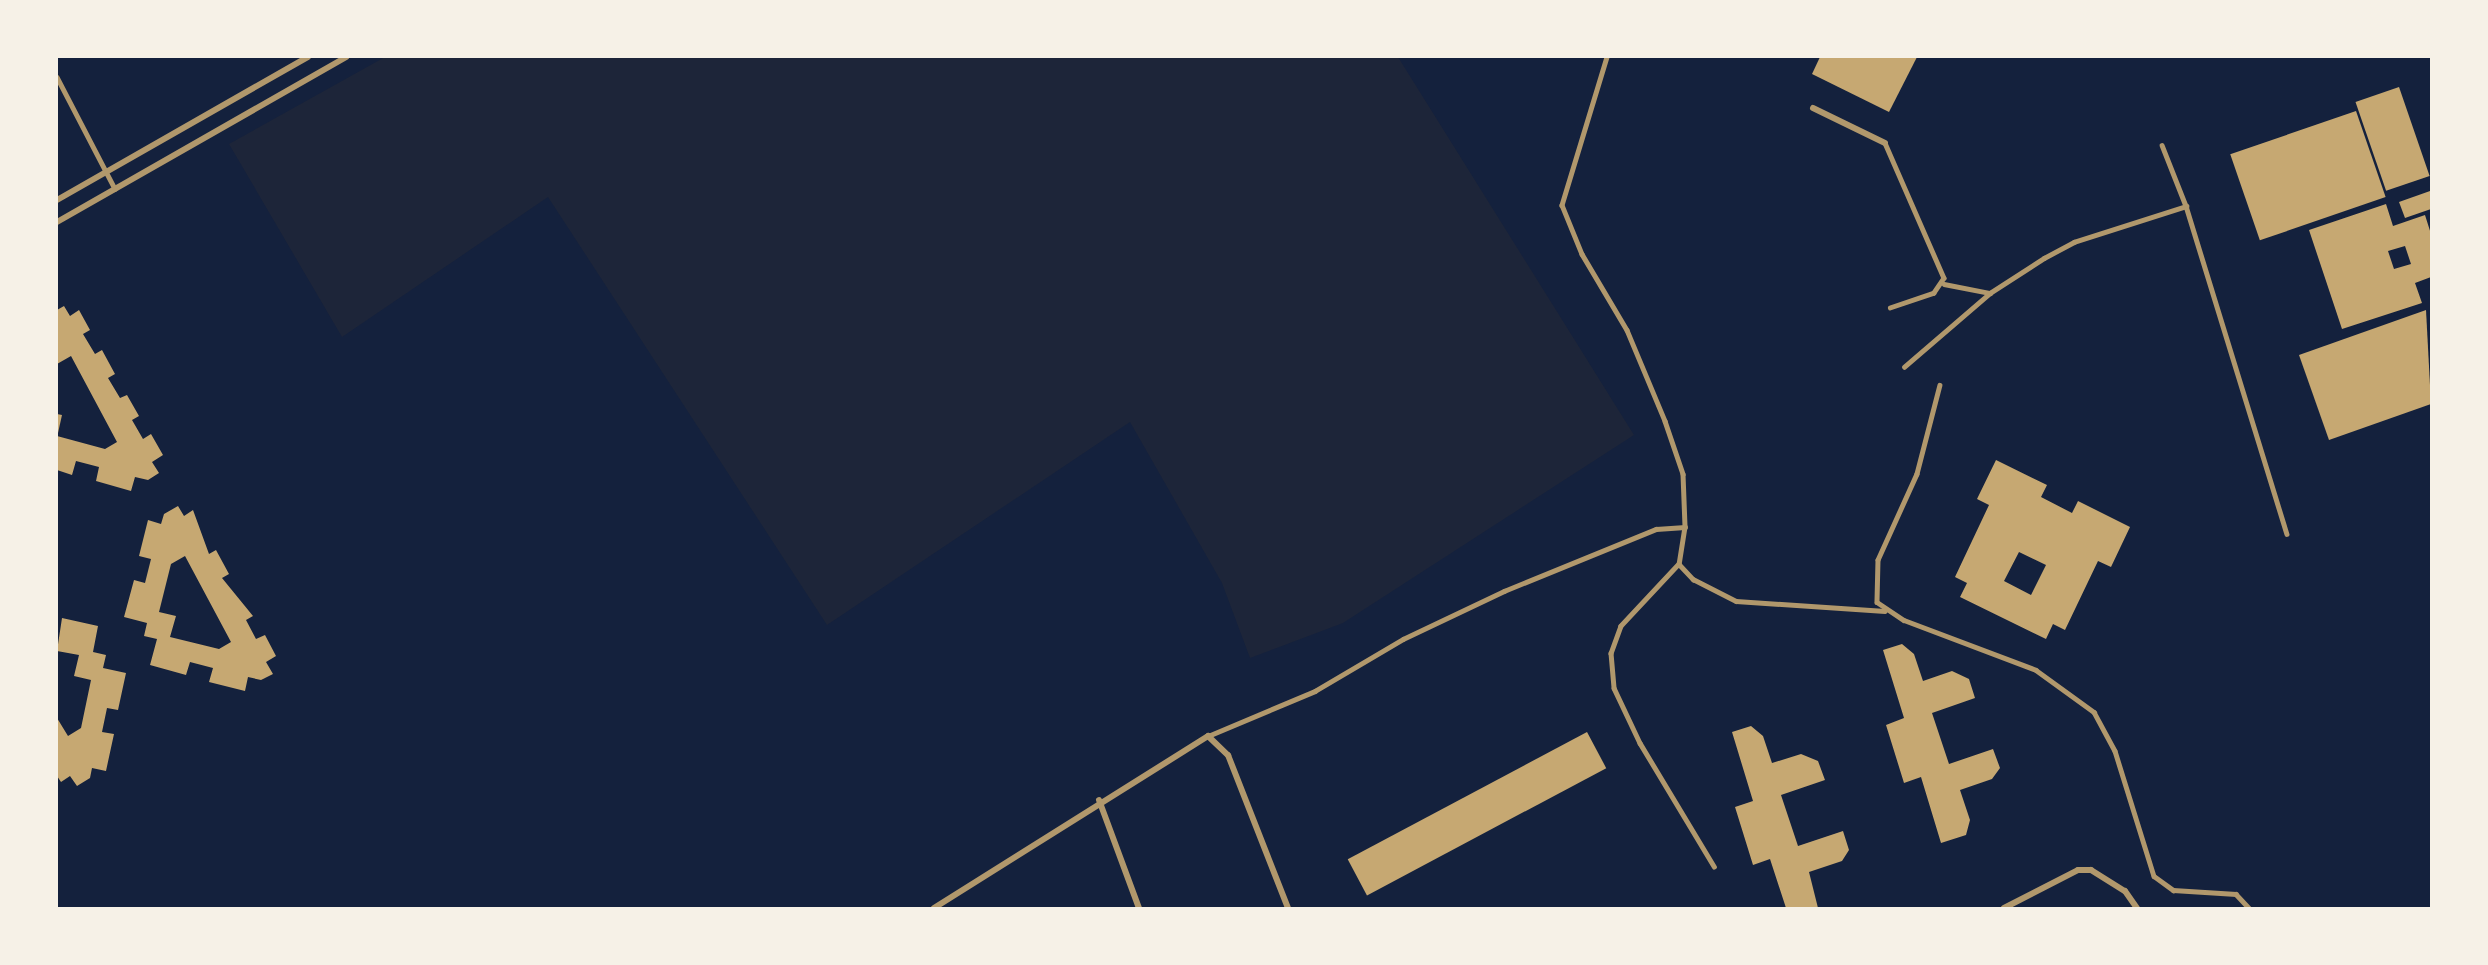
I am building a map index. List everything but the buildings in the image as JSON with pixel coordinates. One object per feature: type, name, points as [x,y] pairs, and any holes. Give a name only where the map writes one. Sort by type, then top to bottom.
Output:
[{"type":"street","points":[[57,200],[308,57]]},
{"type":"street","points":[[57,222],[346,57]]},
{"type":"street","points":[[1814,108],[1885,142]]},
{"type":"street","points":[[934,908],[1099,800],[1208,736],[1228,755],[1288,908]]},
{"type":"street","points":[[1099,800],[1139,908]]},
{"type":"street","points":[[2004,908],[2078,870],[2104,875],[2137,908]]},
{"type":"lane","points":[[1607,57],[1562,205],[1582,254],[1627,330],[1665,421],[1683,474],[1684,526],[1679,564],[1621,626],[1611,653],[1614,688],[1640,743],[1714,866]]},
{"type":"lane","points":[[57,77],[115,189]]},
{"type":"lane","points":[[1885,142],[1942,269],[1944,284]]},
{"type":"lane","points":[[2162,146],[2186,206],[2287,534]]},
{"type":"lane","points":[[1904,367],[1990,292],[2074,242],[2186,206]]},
{"type":"lane","points":[[1890,308],[1944,284],[1990,292]]},
{"type":"lane","points":[[1885,611],[1875,594],[1878,560],[1917,474],[1940,385]]},
{"type":"lane","points":[[1208,736],[1315,691],[1403,639],[1504,591],[1656,529],[1684,526]]},
{"type":"lane","points":[[1679,564],[1693,579],[1736,601],[1885,611],[2013,659],[2087,706],[2107,728],[2154,876],[2173,890],[2236,894],[2249,908]]},
{"type":"shaded area","points":[[385,57],[1398,57],[1634,435],[1343,623],[1250,658],[1222,583],[1130,422],[827,625],[548,197],[342,337],[229,144]]}]
